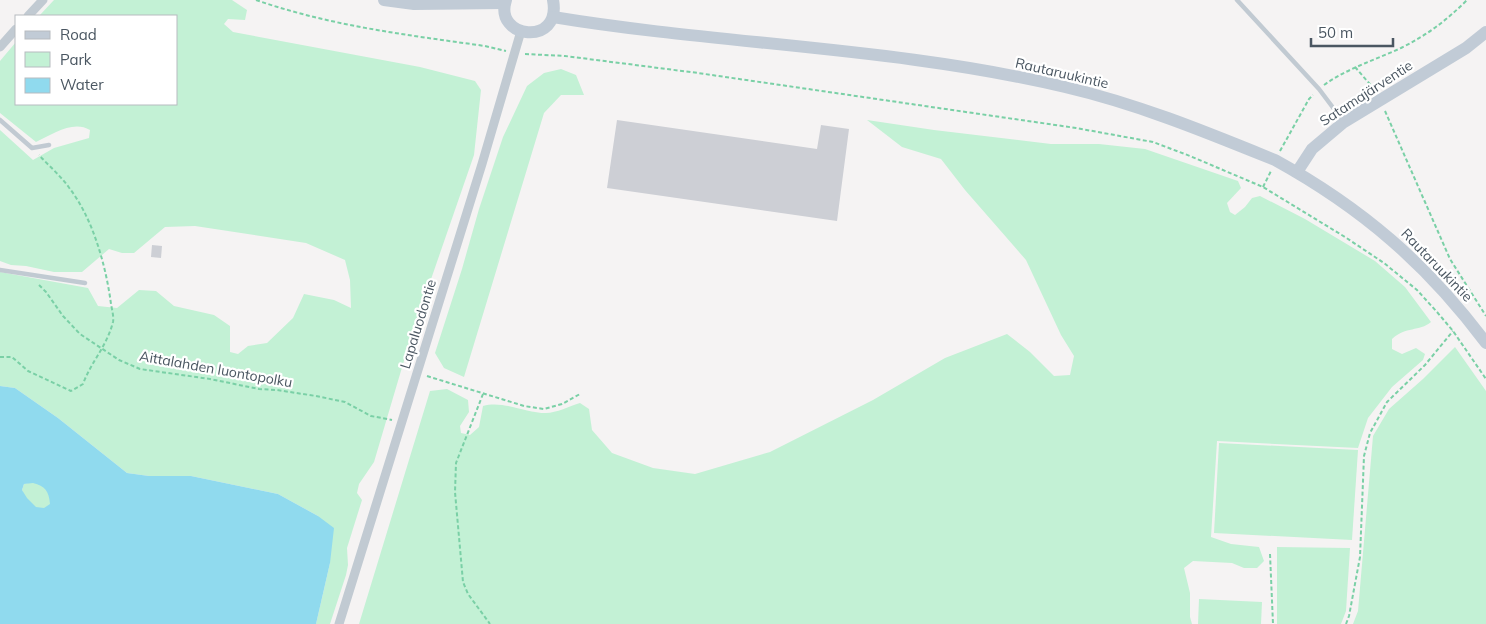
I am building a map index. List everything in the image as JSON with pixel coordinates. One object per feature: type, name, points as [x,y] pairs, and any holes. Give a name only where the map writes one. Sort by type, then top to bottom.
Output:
[{"type":"main road","points":[[384,0],[414,4],[506,2],[505,12],[513,27],[521,31],[536,32],[543,29],[553,17],[555,9],[553,0]]},
{"type":"main road","name":"Rautaruukintie","points":[[553,17],[893,57],[1001,74],[1056,85],[1133,105],[1276,160],[1354,209],[1389,237],[1433,278],[1466,316],[1486,343]]},
{"type":"main road","name":"Satamajärventie","points":[[1297,172],[1312,148],[1344,122],[1459,53],[1486,32]]},
{"type":"street","points":[[29,15],[43,0]]},
{"type":"street","points":[[0,47],[15,30]]},
{"type":"street","name":"Lapaluodontie","points":[[339,624],[482,164],[521,31]]},
{"type":"lane","points":[[1237,0],[1319,89],[1344,122]]},
{"type":"lane","points":[[0,120],[32,148],[48,145]]},
{"type":"lane","points":[[0,270],[85,284]]},
{"type":"path","points":[[256,0],[312,18],[340,24],[486,46],[514,53],[565,56],[689,71],[1138,138],[1153,142],[1263,188],[1384,262],[1417,290],[1453,331],[1486,379]]},
{"type":"path","points":[[1263,188],[1309,99],[1319,89],[1337,76],[1400,48],[1434,30],[1466,1]]},
{"type":"path","points":[[1355,67],[1375,90]]},
{"type":"path","points":[[1385,112],[1450,259],[1486,316]]},
{"type":"path","points":[[0,357],[12,357],[28,371],[71,391],[83,384],[107,342],[113,320],[103,259],[85,214],[71,189],[32,148]]},
{"type":"path","name":"Aittalahden luontopolku","points":[[28,274],[46,292],[63,316],[80,334],[119,360],[140,368],[345,402],[371,416],[402,422]]},
{"type":"path","points":[[1346,624],[1360,557],[1364,456],[1370,433],[1377,417],[1387,402],[1425,365],[1453,331]]},
{"type":"path","points":[[417,373],[524,406],[544,409],[562,404],[580,394]]},
{"type":"path","points":[[484,394],[467,432],[456,463],[454,477],[463,582],[468,594],[490,624]]},
{"type":"path","points":[[1270,554],[1273,624]]},
{"type":"green space","points":[[54,0],[232,0],[247,10],[245,20],[228,19],[224,24],[233,32],[420,67],[475,81],[481,90],[474,155],[411,337],[374,462],[359,484],[357,493],[362,500],[347,548],[348,565],[346,575],[330,624],[316,624],[330,563],[318,516],[278,494],[191,476],[149,476],[127,473],[58,418],[15,388],[0,386],[0,272],[88,288],[98,306],[117,308],[139,290],[156,291],[174,306],[214,315],[230,326],[230,352],[238,354],[248,346],[267,343],[293,318],[304,294],[334,300],[351,308],[350,280],[345,260],[306,243],[195,226],[165,227],[134,253],[122,253],[109,249],[82,272],[54,272],[11,265],[0,261],[0,130],[33,160],[54,148],[89,138],[90,130],[83,127],[70,127],[36,142],[0,113],[0,61],[15,43],[15,105],[178,105],[178,15],[40,15]]},
{"type":"green space","points":[[561,69],[576,75],[584,95],[561,95],[544,113],[464,377],[444,368],[435,353],[479,209],[503,137],[527,86],[544,73]]},
{"type":"green space","points":[[867,120],[1051,144],[1099,144],[1145,149],[1238,181],[1241,188],[1227,203],[1230,212],[1235,215],[1252,198],[1260,196],[1305,219],[1375,261],[1405,287],[1431,322],[1397,335],[1392,339],[1392,349],[1402,354],[1416,348],[1425,354],[1423,360],[1392,387],[1368,418],[1358,448],[1217,441],[1211,537],[1231,544],[1259,547],[1264,561],[1257,568],[1244,568],[1232,563],[1193,561],[1184,568],[1190,593],[1190,617],[1192,624],[359,624],[430,391],[447,389],[468,400],[469,412],[460,426],[461,433],[470,435],[479,427],[483,406],[498,405],[550,413],[580,403],[589,409],[592,430],[612,453],[653,468],[695,474],[770,452],[873,400],[945,358],[1007,334],[1030,352],[1054,376],[1070,375],[1074,356],[1061,335],[1026,260],[965,190],[941,159],[902,147]]},
{"type":"green space","points":[[1455,347],[1486,391],[1486,624],[1353,624],[1358,611],[1373,436],[1389,409]]},
{"type":"green space","points":[[1219,443],[1358,450],[1352,540],[1214,533]]},
{"type":"green space","points":[[42,480],[64,510],[29,509],[22,490],[24,484]]},
{"type":"green space","points":[[1277,547],[1350,548],[1346,611],[1341,624],[1277,624]]},
{"type":"green space","points":[[1199,599],[1262,602],[1261,624],[1198,624]]},
{"type":"water","points":[[0,386],[15,388],[58,418],[127,473],[149,476],[191,476],[278,494],[318,516],[334,528],[330,563],[316,624],[0,624]],"holes":[[[24,484],[37,484],[46,490],[49,496],[50,504],[44,508],[36,507],[22,490]]]},
{"type":"building","points":[[617,120],[817,149],[821,125],[849,129],[837,221],[607,188]]},
{"type":"building","points":[[152,245],[162,246],[161,258],[151,257]]}]
